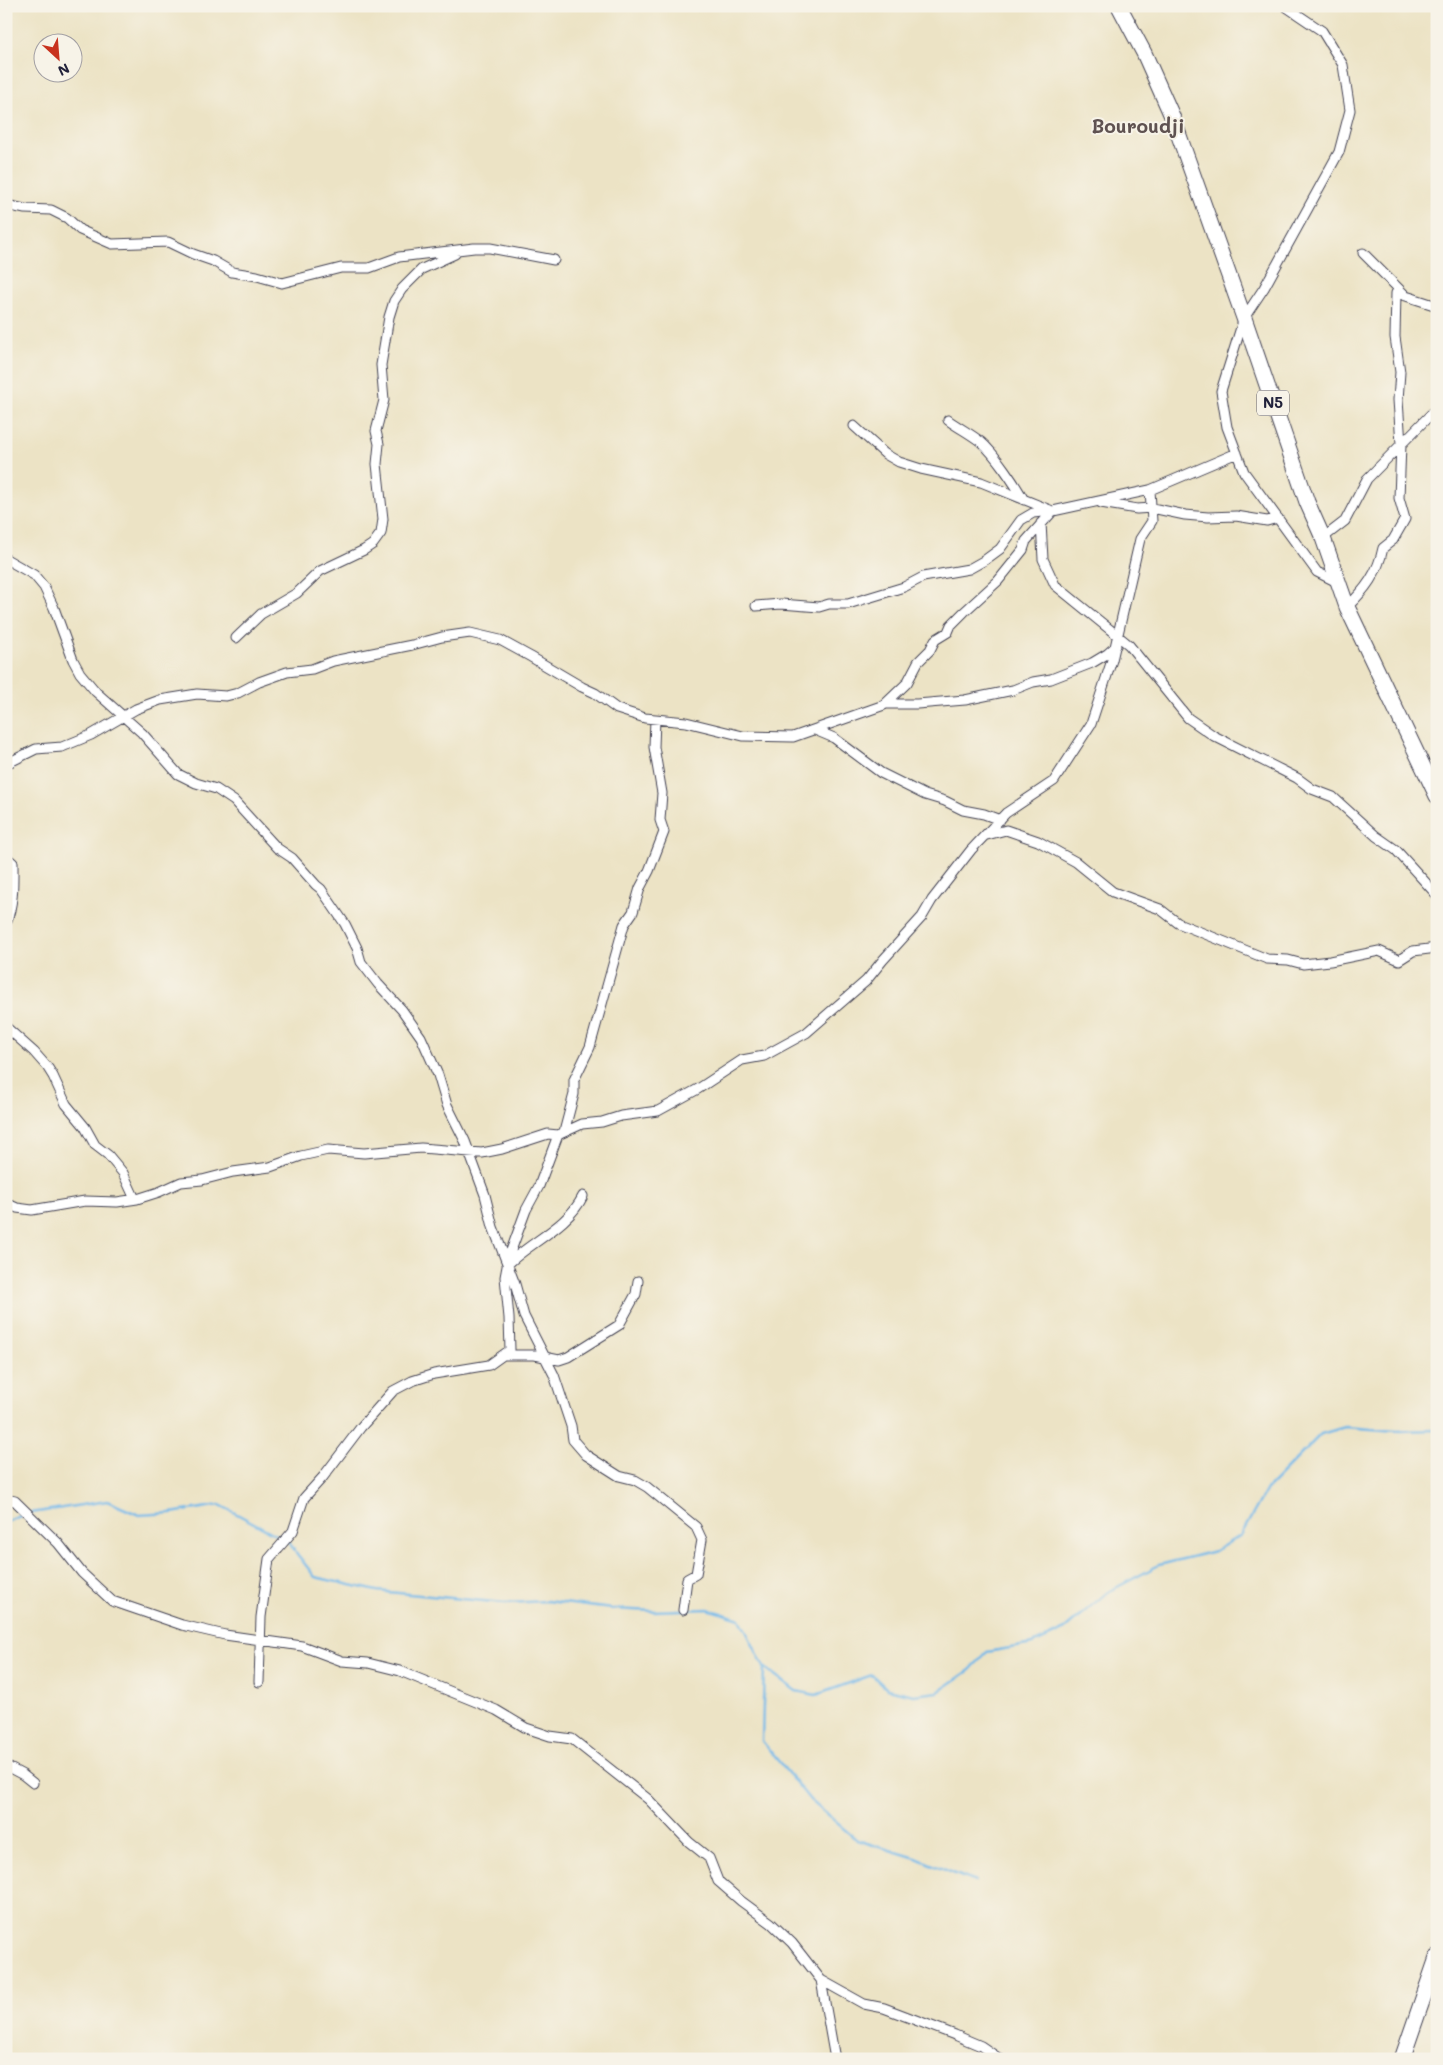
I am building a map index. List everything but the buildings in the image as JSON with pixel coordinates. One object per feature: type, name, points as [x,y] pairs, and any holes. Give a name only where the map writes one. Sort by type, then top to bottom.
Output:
[{"type":"highway","name":"N5","points":[[1120,6],[1144,53],[1172,116],[1307,502],[1323,538],[1347,607],[1437,796]]},
{"type":"highway","points":[[1402,2059],[1437,1958]]},
{"type":"street","points":[[1285,6],[1322,31],[1344,65],[1350,110],[1338,152],[1264,288],[1244,318],[1221,390],[1227,427],[1244,472],[1317,572],[1339,583]]},
{"type":"street","points":[[6,205],[25,210],[51,210],[67,218],[80,230],[112,244],[168,242],[193,254],[214,261],[232,272],[282,282],[341,268],[369,268],[399,257],[467,249],[490,248],[554,260]]},
{"type":"street","points":[[236,638],[261,614],[297,592],[320,572],[373,544],[381,533],[383,519],[377,464],[379,444],[376,431],[384,400],[380,366],[394,301],[402,288],[422,269],[467,249]]},
{"type":"street","points":[[1363,253],[1406,296]]},
{"type":"street","points":[[1347,607],[1365,590],[1380,562],[1383,548],[1393,540],[1405,519],[1399,498],[1401,444],[1398,400],[1400,358],[1395,336],[1396,292],[1437,306]]},
{"type":"street","points":[[1323,538],[1345,521],[1367,479],[1437,408]]},
{"type":"street","points":[[948,420],[991,451],[1024,500]]},
{"type":"street","points":[[854,426],[884,454],[899,462],[921,469],[980,482],[1053,511]]},
{"type":"street","points":[[756,606],[788,604],[819,607],[829,604],[848,604],[904,587],[923,577],[969,568],[985,560],[1000,549],[1021,520],[1033,512],[1053,511],[1150,490],[1237,453]]},
{"type":"street","points":[[6,1203],[17,1208],[32,1210],[84,1201],[117,1202],[159,1192],[182,1182],[270,1167],[301,1156],[328,1150],[364,1153],[421,1148],[469,1152],[494,1151],[548,1134],[561,1134],[582,1124],[658,1111],[698,1089],[742,1060],[764,1056],[806,1033],[866,981],[882,960],[922,917],[947,880],[1006,812],[1054,781],[1091,724],[1116,646],[1140,539],[1152,521],[1150,490]]},
{"type":"street","points":[[1095,503],[1137,509],[1152,508],[1185,515],[1225,518],[1236,516],[1267,522],[1278,518]]},
{"type":"street","points":[[886,704],[907,683],[918,662],[930,650],[935,640],[948,632],[951,625],[998,581],[1023,550],[1026,541],[1053,511]]},
{"type":"street","points":[[1041,523],[1043,559],[1055,585],[1118,634],[1188,718],[1214,736],[1297,778],[1312,789],[1333,797],[1376,836],[1396,850],[1437,895]]},
{"type":"street","points":[[6,559],[34,575],[44,587],[51,601],[65,643],[80,673],[122,717],[142,734],[178,774],[196,783],[216,789],[234,801],[277,848],[292,858],[321,889],[345,924],[357,948],[361,962],[402,1010],[421,1037],[438,1075],[447,1106],[469,1152],[485,1195],[492,1227],[524,1316],[554,1375],[571,1426],[573,1440],[586,1455],[619,1476],[635,1480],[647,1487],[696,1527],[702,1540],[696,1574],[687,1579],[683,1610]]},
{"type":"street","points":[[6,764],[36,750],[62,747],[91,735],[122,717],[160,700],[197,694],[226,696],[238,693],[259,682],[287,672],[312,669],[334,661],[442,637],[470,633],[500,640],[595,693],[617,709],[645,718],[686,722],[743,736],[792,737],[886,704],[933,704],[966,700],[1013,690],[1033,682],[1051,679],[1092,663],[1116,646]]},
{"type":"street","points":[[259,1682],[264,1588],[269,1559],[293,1531],[304,1498],[324,1477],[339,1454],[393,1391],[412,1381],[434,1374],[489,1365],[510,1350],[505,1277],[507,1266],[526,1210],[539,1186],[561,1134],[574,1094],[574,1080],[590,1047],[624,925],[634,912],[640,888],[649,871],[664,832],[660,820],[662,793],[654,747],[655,719]]},
{"type":"street","points":[[815,730],[834,738],[880,773],[925,795],[945,801],[963,810],[984,814],[1000,820]]},
{"type":"street","points":[[986,835],[1006,830],[1038,841],[1076,862],[1113,892],[1160,909],[1178,923],[1266,959],[1288,960],[1303,964],[1330,961],[1379,951],[1399,960],[1414,951],[1437,948]]},
{"type":"street","points":[[6,857],[13,863],[14,890],[10,914],[6,923]]},
{"type":"street","points":[[6,1027],[30,1048],[54,1076],[66,1104],[85,1127],[95,1145],[108,1155],[123,1173],[135,1199]]},
{"type":"street","points":[[507,1266],[559,1224],[579,1203],[583,1196]]},
{"type":"street","points":[[503,1355],[545,1357],[559,1360],[568,1357],[619,1325],[636,1294],[638,1281]]},
{"type":"street","points":[[6,1499],[15,1501],[58,1543],[82,1572],[112,1601],[182,1625],[225,1635],[302,1646],[342,1661],[368,1663],[400,1671],[496,1710],[526,1728],[550,1736],[572,1739],[648,1799],[689,1842],[709,1858],[718,1882],[740,1901],[771,1923],[792,1943],[821,1980],[864,2004],[884,2008],[954,2035],[981,2046],[1000,2059]]},
{"type":"street","points":[[6,1766],[33,1783]]},
{"type":"street","points":[[821,1980],[835,2059]]},
{"type":"waterway","points":[[764,1667],[796,1691],[816,1695],[872,1675],[887,1689],[914,1695],[938,1692],[970,1670],[987,1652],[1033,1644],[1065,1629],[1108,1592],[1159,1565],[1215,1551],[1241,1535],[1267,1489],[1321,1434],[1345,1427],[1397,1431],[1437,1430]]},
{"type":"waterway","points":[[31,1513],[107,1501],[139,1515],[171,1513],[220,1505],[282,1538]]},
{"type":"waterway","points":[[6,1522],[25,1514]]},
{"type":"waterway","points":[[287,1541],[315,1577],[377,1591],[505,1603],[547,1601],[612,1609],[654,1611],[708,1609],[740,1619],[764,1667],[762,1741],[810,1800],[857,1840],[916,1858],[975,1882]]},
{"type":"district","name":"Bouroudji","points":[[1138,126]]}]
